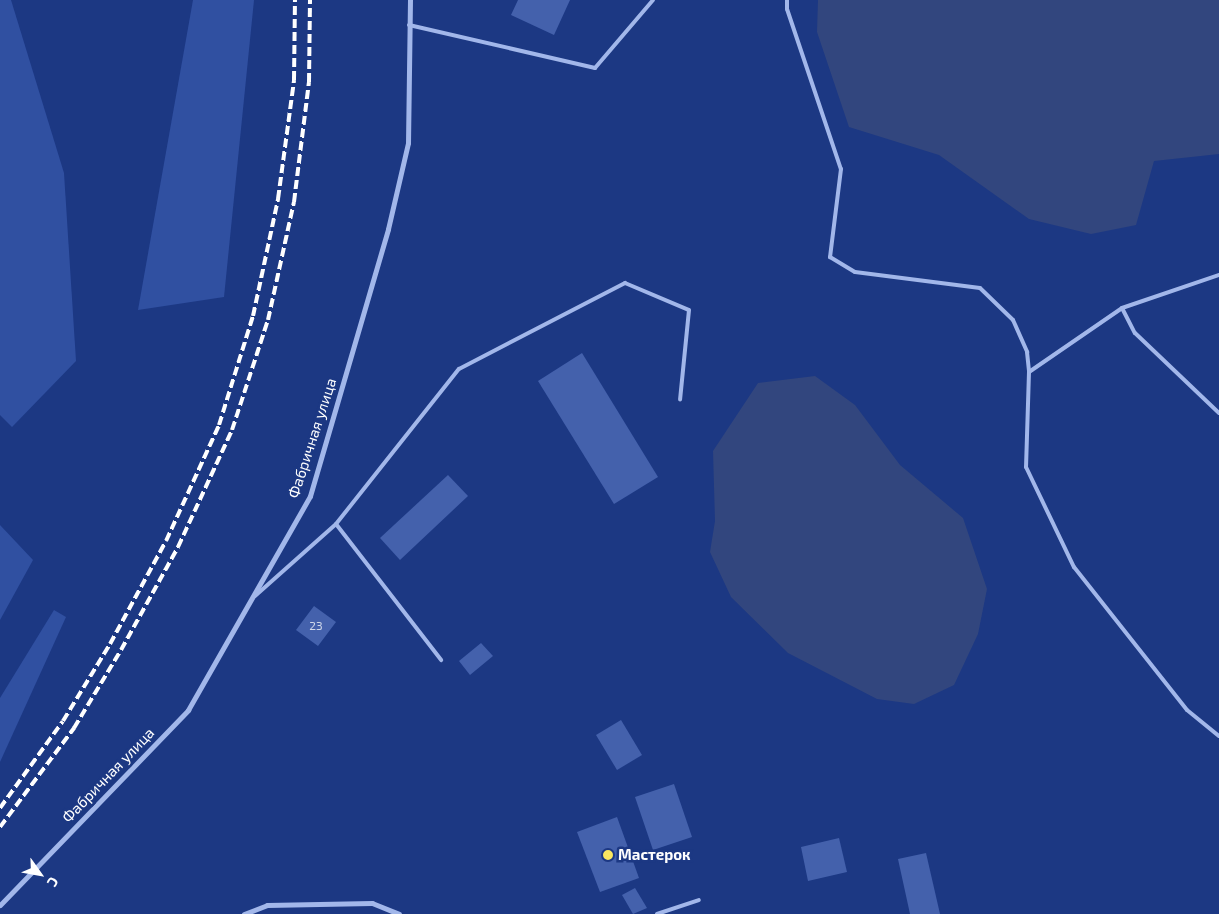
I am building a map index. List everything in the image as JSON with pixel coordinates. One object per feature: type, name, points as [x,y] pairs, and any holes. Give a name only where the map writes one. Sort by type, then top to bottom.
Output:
[{"type":"street","name":"Фабричная улица","points":[[0,905],[188,710],[255,596],[310,496],[388,229],[408,143],[410,0]]},
{"type":"street","points":[[244,914],[267,905],[372,903],[399,914]]},
{"type":"lane","points":[[409,25],[595,68],[653,0]]},
{"type":"lane","points":[[787,0],[786,8],[841,169],[830,257],[855,272],[980,288],[1013,320],[1027,352],[1029,372],[1026,467],[1074,567],[1187,710],[1218,733]]},
{"type":"lane","points":[[1029,372],[1122,308],[1219,275]]},
{"type":"lane","points":[[255,596],[336,524],[459,369],[625,283],[689,310],[680,400]]},
{"type":"lane","points":[[1122,308],[1135,333],[1219,413]]},
{"type":"lane","points":[[336,524],[441,660]]},
{"type":"lane","points":[[657,914],[700,900]]},
{"type":"shaded area","points":[[0,0],[11,0],[64,173],[76,361],[12,427],[0,415]]},
{"type":"shaded area","points":[[193,0],[254,0],[224,297],[138,310]]},
{"type":"shaded area","points":[[818,0],[1219,0],[1219,154],[1154,161],[1136,225],[1091,234],[1029,219],[939,155],[849,127],[817,32]]},
{"type":"shaded area","points":[[815,376],[855,405],[900,465],[963,518],[987,589],[978,634],[954,685],[914,704],[877,699],[788,653],[731,597],[710,552],[715,521],[713,451],[758,383]]},
{"type":"shaded area","points":[[0,525],[33,560],[0,620]]},
{"type":"shaded area","points":[[54,610],[66,617],[0,762],[0,698]]},
{"type":"building","points":[[518,0],[570,0],[554,35],[511,15]]},
{"type":"building","points":[[582,353],[658,477],[614,504],[538,381]]},
{"type":"building","points":[[448,475],[468,496],[400,560],[380,538]]},
{"type":"building","points":[[314,606],[336,622],[318,646],[296,630]]},
{"type":"building","points":[[481,643],[493,656],[470,675],[459,661]]},
{"type":"building","points":[[621,720],[642,755],[617,770],[596,735]]},
{"type":"building","points":[[674,784],[692,837],[653,850],[635,797]]},
{"type":"building","name":"Мастерок","points":[[617,817],[639,878],[600,892],[577,832]]},
{"type":"building","points":[[839,838],[847,872],[808,881],[801,847]]},
{"type":"building","points":[[926,853],[940,914],[910,914],[898,859]]},
{"type":"building","points":[[635,888],[647,908],[633,914],[622,895]]},
{"type":"railway","points":[[0,808],[63,721],[110,644],[166,541],[219,425],[253,316],[278,199],[294,80],[295,0]]},
{"type":"railway","points":[[0,827],[74,728],[121,650],[178,547],[232,430],[268,320],[294,202],[309,82],[310,0]]},
{"type":"place","name":"Мастерок","points":[[608,855]]}]
